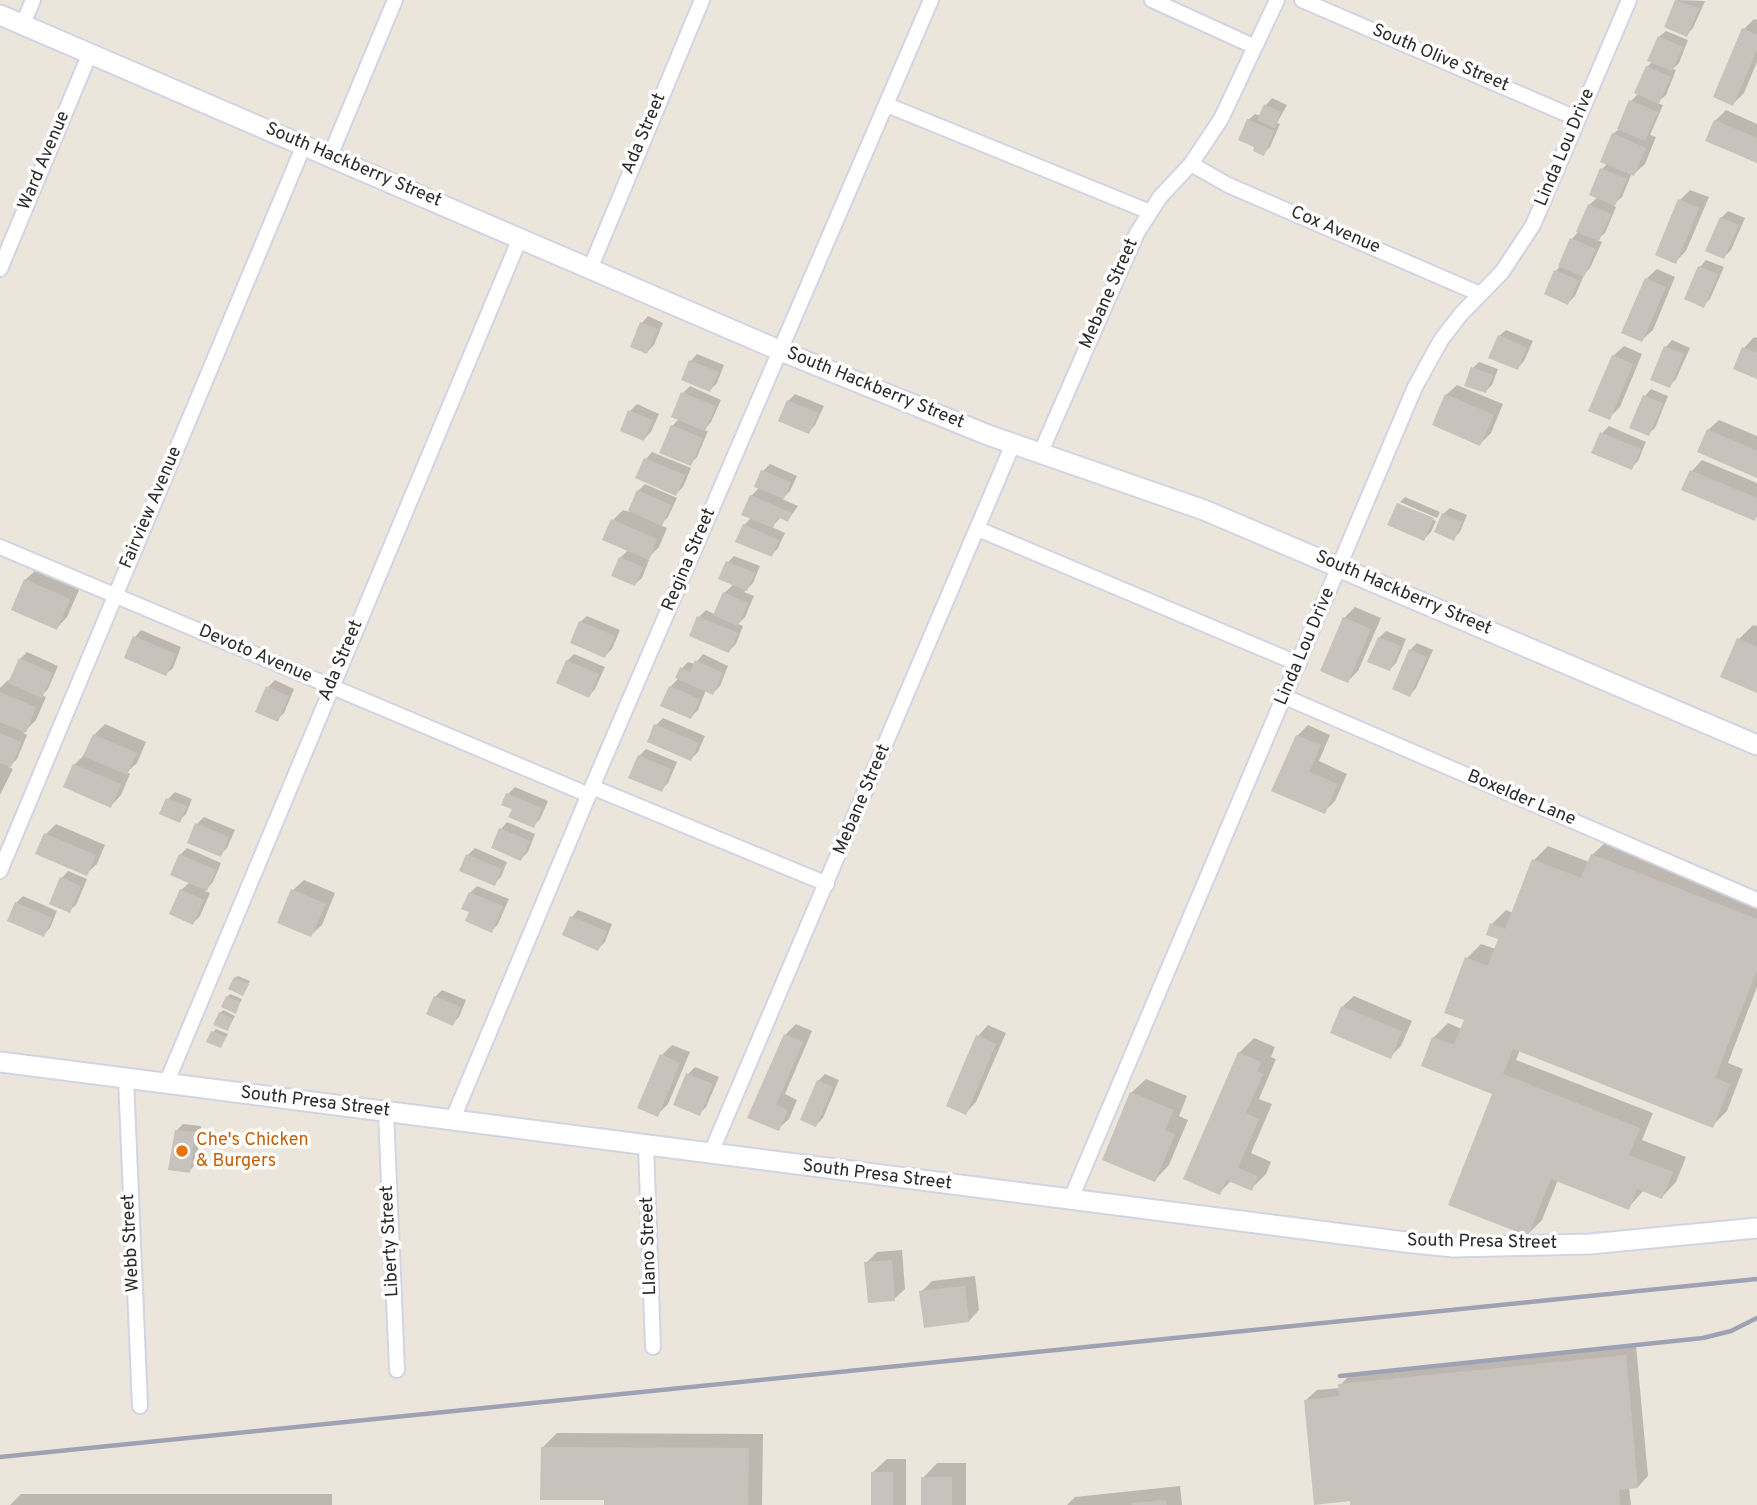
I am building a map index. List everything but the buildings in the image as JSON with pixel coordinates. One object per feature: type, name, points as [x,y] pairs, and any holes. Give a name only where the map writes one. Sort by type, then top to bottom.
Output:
[{"type":"main road","name":"South Hackberry Street","points":[[0,15],[781,351],[1013,444],[1204,510],[1757,745]]},
{"type":"main road","name":"South Presa Street","points":[[0,1062],[1070,1201],[1452,1247],[1590,1244],[1757,1228]]},
{"type":"street","points":[[23,24],[33,0]]},
{"type":"street","points":[[330,156],[396,0]]},
{"type":"street","name":"Ada Street","points":[[590,269],[702,0]]},
{"type":"street","name":"Regina Street","points":[[452,1121],[590,791],[931,0]]},
{"type":"street","points":[[1152,0],[1253,46]]},
{"type":"street","points":[[1191,164],[1221,120],[1253,46],[1277,0]]},
{"type":"street","name":"South Olive Street","points":[[1302,0],[1578,119]]},
{"type":"street","name":"Linda Lou Drive","points":[[1070,1201],[1426,364],[1454,323],[1502,272],[1533,225],[1629,0]]},
{"type":"street","name":"Ward Avenue","points":[[0,269],[90,53]]},
{"type":"street","points":[[887,105],[1150,212]]},
{"type":"street","name":"Fairview Avenue","points":[[0,871],[304,145]]},
{"type":"street","name":"Mebane Street","points":[[1040,454],[1127,254],[1150,212],[1170,184],[1191,164]]},
{"type":"street","name":"Cox Avenue","points":[[1191,164],[1228,185],[1480,294]]},
{"type":"street","name":"Ada Street","points":[[166,1084],[520,238]]},
{"type":"street","name":"Mebane Street","points":[[710,1155],[1013,444]]},
{"type":"street","points":[[978,528],[1299,664]]},
{"type":"street","name":"Devoto Avenue","points":[[0,547],[331,687],[827,884]]},
{"type":"street","name":"Boxelder Lane","points":[[1285,697],[1757,900]]},
{"type":"street","name":"Webb Street","points":[[126,1079],[140,1406]]},
{"type":"street","name":"Liberty Street","points":[[386,1112],[397,1370]]},
{"type":"street","name":"Llano Street","points":[[646,1145],[653,1347]]},
{"type":"railway","points":[[0,1457],[1757,1279]]},
{"type":"railway","points":[[1340,1376],[1703,1338],[1731,1331],[1757,1318]]},
{"type":"place","name":"Che's Chicken & Burgers","points":[[182,1151]]}]
